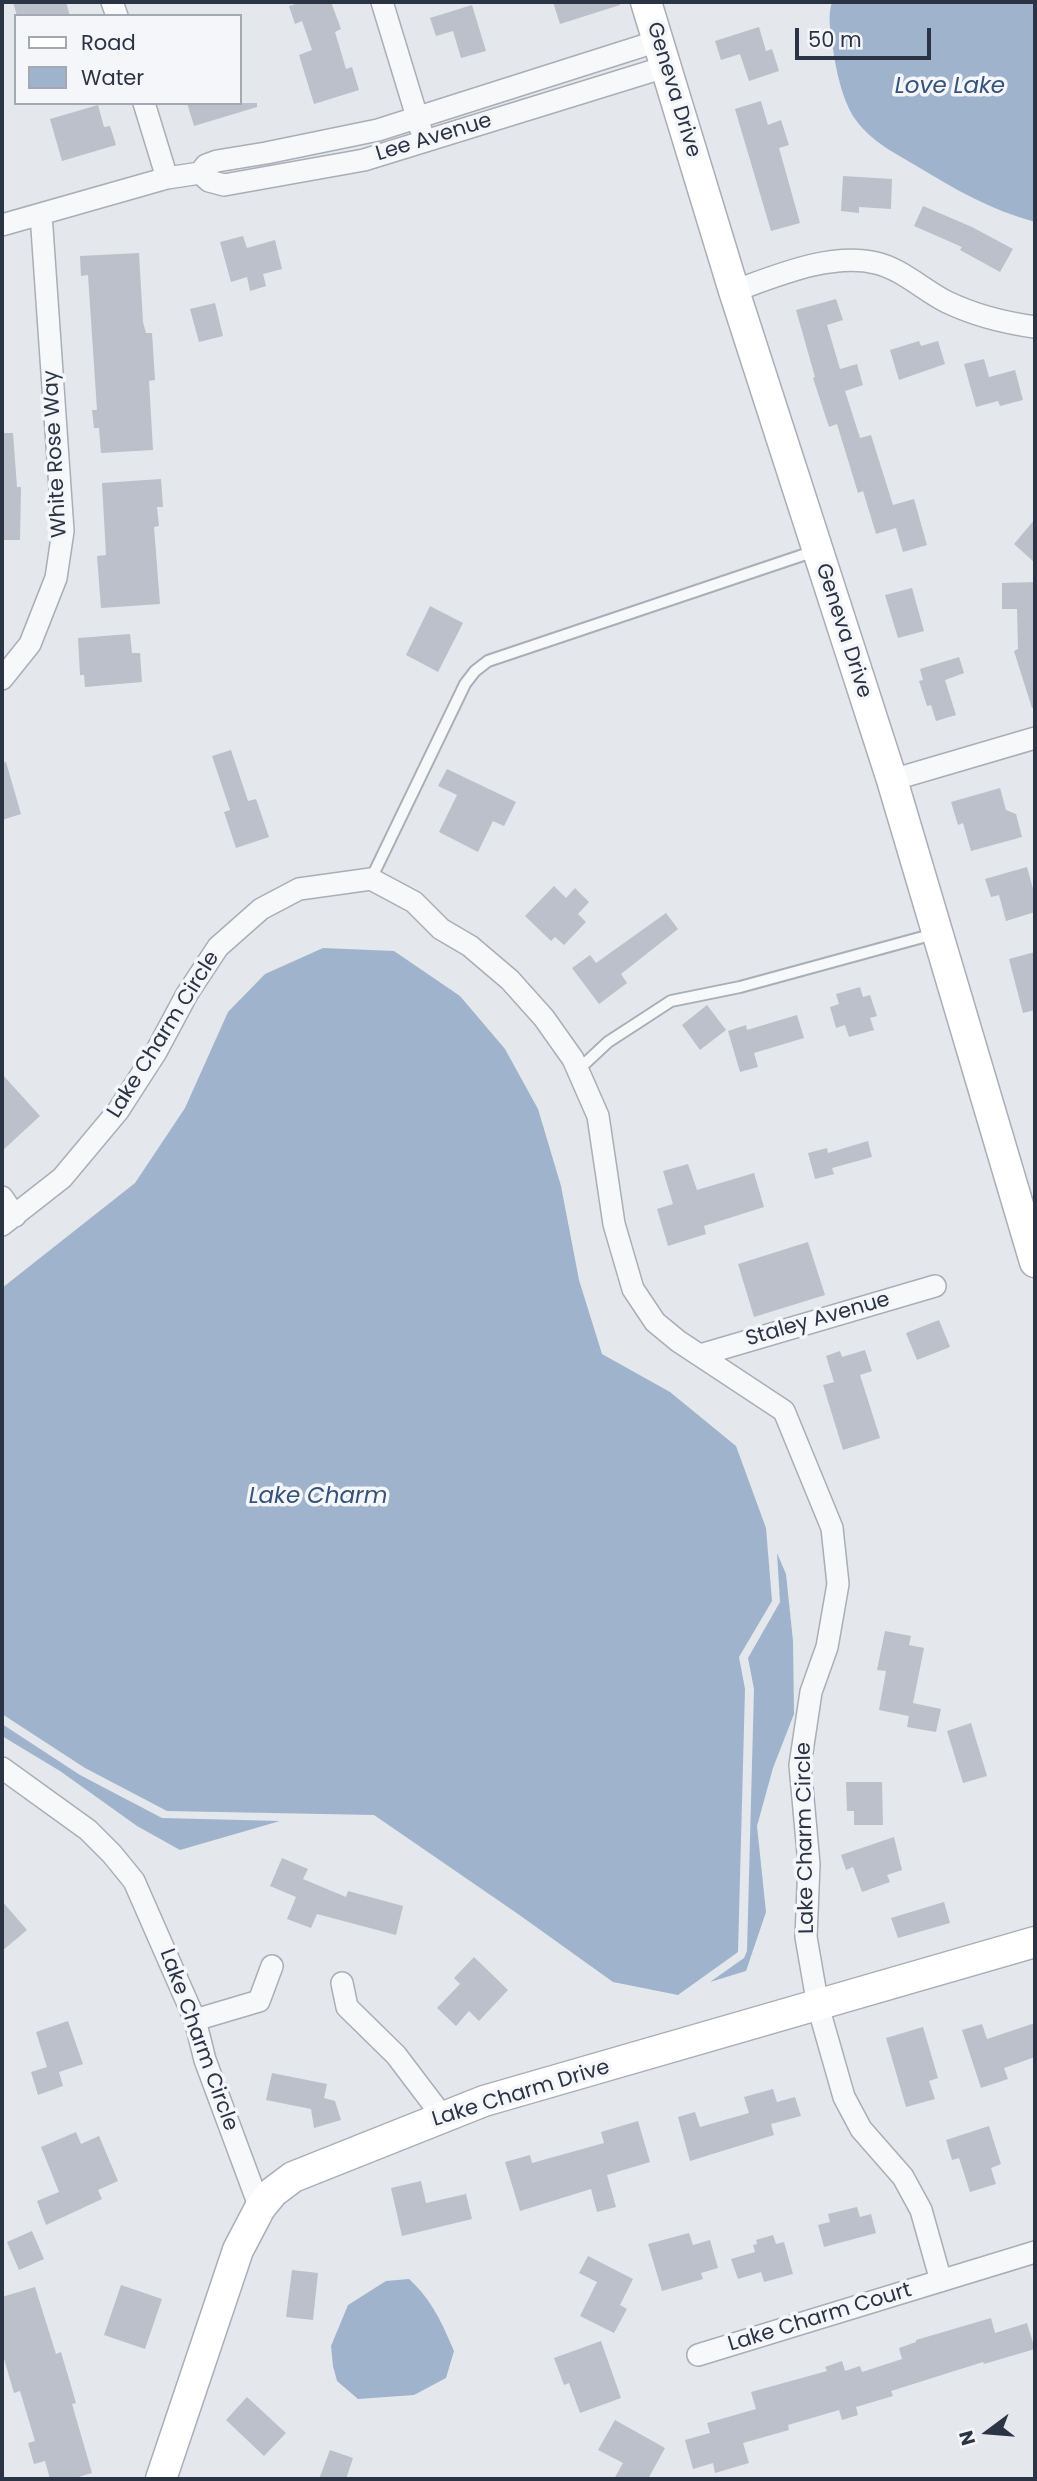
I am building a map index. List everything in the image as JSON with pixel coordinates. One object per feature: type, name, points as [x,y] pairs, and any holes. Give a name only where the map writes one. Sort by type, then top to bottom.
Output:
[{"type":"main road","name":"Geneva Drive","points":[[646,2],[734,291],[892,780],[1035,1262]]},
{"type":"main road","name":"Lake Charm Drive","points":[[160,2479],[238,2250],[260,2208],[273,2192],[293,2177],[484,2101],[1035,1942]]},
{"type":"street","points":[[382,2],[424,142]]},
{"type":"street","name":"Lee Avenue","points":[[2,225],[167,178],[200,173],[206,166],[217,161],[379,130],[417,117],[662,54]]},
{"type":"street","name":"Lee Avenue","points":[[200,173],[209,181],[224,185],[364,160],[424,142],[662,54]]},
{"type":"street","points":[[145,105],[167,178]]},
{"type":"street","name":"White Rose Way","points":[[2,679],[30,644],[57,578],[63,531],[41,214]]},
{"type":"street","points":[[734,291],[792,270],[843,260],[876,263],[907,277],[947,302],[1009,323],[1035,327]]},
{"type":"street","points":[[892,780],[1035,738]]},
{"type":"street","name":"Lake Charm Circle","points":[[9,1221],[62,1178],[118,1111],[218,947],[261,909],[299,888],[371,879],[414,902],[441,929],[470,946],[510,980],[544,1018],[573,1059],[597,1116],[614,1224],[633,1289],[655,1322],[784,1411],[832,1528],[838,1584],[827,1647],[811,1692],[800,1765],[809,1864],[806,1937],[818,2006]]},
{"type":"street","points":[[2,1197],[9,1221]]},
{"type":"street","name":"Staley Avenue","points":[[700,1355],[935,1286]]},
{"type":"street","name":"Lake Charm Circle","points":[[2,1768],[88,1830],[134,1881],[195,2020],[205,2060],[260,2208]]},
{"type":"street","points":[[195,2020],[259,2001],[272,1966]]},
{"type":"street","points":[[342,1983],[347,2007],[396,2054],[443,2117]]},
{"type":"street","name":"Lake Charm Court","points":[[818,2006],[844,2097],[861,2129],[903,2177],[921,2210],[941,2281]]},
{"type":"street","name":"Lake Charm Court","points":[[698,2355],[1035,2252]]},
{"type":"lane","points":[[371,879],[465,684],[475,671],[488,661],[817,550]]},
{"type":"lane","points":[[578,1070],[608,1042],[671,1002],[740,987],[937,934]]},
{"type":"water","name":"Love Lake","points":[[832,2],[1035,2],[1035,222],[988,205],[959,190],[889,150],[866,132],[849,109],[840,84],[830,25]]},
{"type":"water","name":"Lake Charm","points":[[323,948],[394,951],[460,996],[505,1049],[538,1109],[561,1186],[579,1280],[602,1354],[670,1392],[736,1446],[766,1528],[772,1601],[739,1657],[745,1689],[738,1952],[678,1995],[613,1982],[374,1815],[167,1811],[85,1768],[2,1714],[2,1288],[135,1183],[185,1108],[228,1012],[265,974]]},
{"type":"water","points":[[777,1553],[786,1574],[793,1641],[794,1714],[773,1768],[757,1826],[766,1912],[746,1971],[710,1982],[744,1958],[747,1951],[754,1689],[748,1658],[780,1602]]},
{"type":"water","points":[[2,1724],[80,1775],[162,1818],[280,1821],[180,1850],[137,1826],[60,1771],[2,1736]]},
{"type":"water","points":[[409,2279],[441,2321],[454,2351],[446,2378],[414,2395],[358,2399],[337,2381],[333,2366],[331,2346],[348,2305],[386,2281]]},
{"type":"building","points":[[13,2],[66,2],[69,14],[16,14]]},
{"type":"building","points":[[303,2],[331,2],[341,29],[335,32],[346,69],[352,67],[359,90],[314,104],[299,55],[312,50],[302,21],[295,24],[289,6]]},
{"type":"building","points":[[553,2],[620,2],[620,5],[560,24]]},
{"type":"building","points":[[472,5],[486,51],[461,58],[453,31],[436,36],[430,18]]},
{"type":"building","points":[[759,27],[766,51],[772,49],[779,71],[749,81],[740,54],[721,60],[715,41]]},
{"type":"building","points":[[761,101],[768,125],[781,120],[789,145],[779,148],[800,223],[771,231],[735,109]]},
{"type":"building","points":[[257,103],[257,107],[194,126],[188,105]]},
{"type":"building","points":[[98,105],[104,127],[110,126],[116,145],[62,161],[50,119]]},
{"type":"building","points":[[843,176],[892,179],[891,209],[859,207],[859,213],[841,211]]},
{"type":"building","points":[[923,206],[972,227],[1013,249],[1000,272],[960,250],[962,247],[914,226]]},
{"type":"building","points":[[243,236],[247,248],[275,240],[282,269],[263,274],[266,286],[250,291],[247,277],[231,282],[220,242]]},
{"type":"building","points":[[139,253],[143,322],[146,333],[152,333],[155,380],[149,381],[153,450],[101,453],[99,428],[94,428],[92,410],[97,410],[88,275],[81,276],[80,256]]},
{"type":"building","points":[[836,299],[843,320],[827,325],[840,369],[857,364],[863,385],[845,391],[860,438],[871,435],[893,505],[914,499],[927,545],[903,552],[896,528],[876,534],[863,491],[858,493],[837,424],[829,427],[796,310]]},
{"type":"building","points":[[215,303],[223,336],[199,342],[190,309]]},
{"type":"building","points":[[919,341],[921,346],[938,341],[945,364],[899,380],[890,350]]},
{"type":"building","points":[[984,359],[989,377],[1015,370],[1023,400],[1000,406],[998,401],[976,407],[964,364]]},
{"type":"building","points":[[2,433],[13,433],[17,487],[21,487],[20,540],[2,540]]},
{"type":"building","points":[[161,479],[163,507],[157,507],[159,526],[154,527],[160,604],[101,608],[97,556],[106,555],[102,483]]},
{"type":"building","points":[[1035,519],[1035,563],[1014,544]]},
{"type":"building","points":[[1035,582],[1035,707],[1032,708],[1014,651],[1018,649],[1017,609],[1002,609],[1002,583]]},
{"type":"building","points":[[912,588],[924,631],[898,638],[885,595]]},
{"type":"building","points":[[430,606],[463,623],[438,672],[406,655]]},
{"type":"building","points":[[130,634],[132,653],[140,653],[142,682],[85,687],[84,675],[80,675],[78,638]]},
{"type":"building","points":[[959,657],[964,673],[945,680],[956,715],[936,721],[931,705],[927,706],[919,681],[923,680],[920,669]]},
{"type":"building","points":[[231,750],[248,801],[256,799],[269,837],[236,848],[224,812],[230,810],[212,756]]},
{"type":"building","points":[[6,762],[21,814],[2,820],[2,763]]},
{"type":"building","points":[[447,769],[516,802],[504,826],[493,821],[478,852],[439,832],[457,795],[438,786]]},
{"type":"building","points":[[1000,788],[1006,810],[1016,814],[1022,837],[971,851],[963,823],[958,825],[951,802]]},
{"type":"building","points":[[1027,867],[1035,896],[1035,912],[1006,921],[999,895],[991,897],[985,879]]},
{"type":"building","points":[[554,886],[566,898],[575,888],[589,902],[578,914],[586,922],[564,945],[555,937],[551,941],[525,916]]},
{"type":"building","points":[[666,913],[678,929],[621,974],[627,983],[599,1004],[572,968],[590,955],[596,963]]},
{"type":"building","points":[[1035,952],[1035,1010],[1023,1013],[1009,959]]},
{"type":"building","points":[[860,987],[863,997],[870,995],[877,1016],[870,1018],[874,1030],[849,1037],[845,1025],[836,1028],[830,1007],[839,1004],[836,994]]},
{"type":"building","points":[[707,1005],[726,1030],[700,1050],[682,1025]]},
{"type":"building","points":[[797,1015],[804,1038],[754,1053],[758,1067],[740,1072],[728,1031],[746,1025],[747,1030]]},
{"type":"building","points":[[2,1074],[40,1116],[2,1151]]},
{"type":"building","points":[[868,1141],[872,1157],[832,1168],[834,1174],[815,1179],[808,1153],[827,1148],[828,1153]]},
{"type":"building","points":[[688,1164],[697,1190],[754,1173],[764,1207],[704,1226],[706,1234],[668,1246],[657,1209],[673,1204],[663,1171]]},
{"type":"building","points":[[808,1242],[825,1295],[754,1317],[738,1264]]},
{"type":"building","points":[[939,1320],[950,1347],[917,1360],[906,1333]]},
{"type":"building","points":[[865,1350],[872,1371],[860,1375],[880,1438],[843,1450],[823,1385],[834,1382],[826,1356],[840,1351],[842,1357]]},
{"type":"building","points":[[885,1631],[911,1636],[909,1645],[924,1648],[913,1703],[941,1709],[936,1732],[907,1727],[909,1716],[879,1710],[886,1671],[877,1670]]},
{"type":"building","points":[[971,1723],[987,1776],[963,1783],[947,1731]]},
{"type":"building","points":[[846,1782],[882,1782],[883,1825],[854,1825],[854,1811],[847,1811]]},
{"type":"building","points":[[894,1837],[902,1870],[887,1875],[890,1882],[862,1892],[853,1867],[846,1870],[841,1855]]},
{"type":"building","points":[[282,1858],[308,1869],[303,1879],[346,1897],[348,1891],[403,1906],[396,1935],[317,1914],[311,1928],[287,1919],[296,1897],[270,1886]]},
{"type":"building","points":[[2,1901],[27,1930],[2,1951]]},
{"type":"building","points":[[944,1902],[950,1923],[898,1938],[891,1918]]},
{"type":"building","points":[[474,1957],[508,1990],[479,2021],[469,2011],[456,2026],[437,2008],[460,1984],[454,1978]]},
{"type":"building","points":[[68,2021],[83,2064],[59,2072],[63,2086],[38,2095],[31,2072],[47,2067],[36,2032]]},
{"type":"building","points":[[1035,2023],[1035,2057],[1004,2068],[1008,2079],[981,2088],[962,2030],[982,2024],[987,2039]]},
{"type":"building","points":[[923,2027],[938,2078],[929,2081],[935,2099],[906,2107],[886,2038]]},
{"type":"building","points":[[272,2073],[327,2084],[324,2098],[335,2101],[341,2120],[314,2128],[311,2109],[266,2100]]},
{"type":"building","points":[[773,2089],[777,2102],[795,2097],[801,2116],[771,2124],[774,2135],[690,2161],[678,2117],[695,2112],[700,2127],[749,2113],[744,2097]]},
{"type":"building","points":[[638,2121],[650,2162],[607,2175],[616,2207],[597,2212],[591,2189],[520,2211],[505,2162],[530,2155],[532,2163],[604,2143],[601,2132]]},
{"type":"building","points":[[989,2126],[1001,2164],[991,2168],[996,2184],[970,2192],[959,2158],[952,2160],[946,2140]]},
{"type":"building","points":[[76,2132],[81,2144],[99,2136],[118,2181],[98,2190],[102,2199],[46,2225],[37,2201],[59,2192],[41,2147]]},
{"type":"building","points":[[421,2181],[426,2203],[466,2194],[472,2219],[402,2236],[391,2188]]},
{"type":"building","points":[[857,2207],[860,2217],[871,2214],[876,2233],[824,2247],[818,2225],[830,2222],[828,2214]]},
{"type":"building","points":[[32,2231],[44,2259],[19,2270],[7,2242]]},
{"type":"building","points":[[689,2233],[693,2245],[710,2240],[718,2268],[701,2273],[703,2279],[662,2291],[648,2244]]},
{"type":"building","points":[[773,2235],[776,2244],[784,2242],[793,2274],[764,2282],[761,2272],[738,2279],[731,2259],[755,2252],[753,2245],[757,2244],[756,2240]]},
{"type":"building","points":[[588,2256],[633,2279],[620,2305],[627,2309],[614,2333],[580,2316],[597,2282],[579,2273]]},
{"type":"building","points":[[292,2270],[318,2273],[313,2320],[286,2317]]},
{"type":"building","points":[[121,2285],[162,2299],[145,2349],[104,2335]]},
{"type":"building","points":[[35,2287],[56,2354],[61,2352],[76,2403],[72,2404],[92,2473],[72,2479],[50,2479],[45,2461],[34,2464],[28,2443],[35,2441],[20,2391],[14,2393],[2,2352],[2,2297]]},
{"type":"building","points":[[991,2318],[995,2333],[1027,2323],[1035,2349],[891,2391],[893,2396],[856,2407],[858,2415],[842,2420],[839,2410],[788,2425],[789,2430],[743,2443],[749,2463],[715,2473],[713,2463],[693,2469],[685,2440],[710,2433],[707,2423],[756,2409],[751,2392],[827,2371],[825,2367],[842,2361],[845,2371],[860,2366],[862,2372],[902,2359],[899,2348],[916,2340]]},
{"type":"building","points":[[601,2341],[621,2398],[580,2413],[569,2383],[564,2385],[554,2358]]},
{"type":"building","points":[[247,2397],[286,2433],[264,2456],[226,2420]]},
{"type":"building","points":[[615,2420],[665,2448],[648,2479],[614,2479],[623,2463],[598,2450]]},
{"type":"building","points":[[330,2450],[353,2458],[346,2479],[319,2479]]}]
